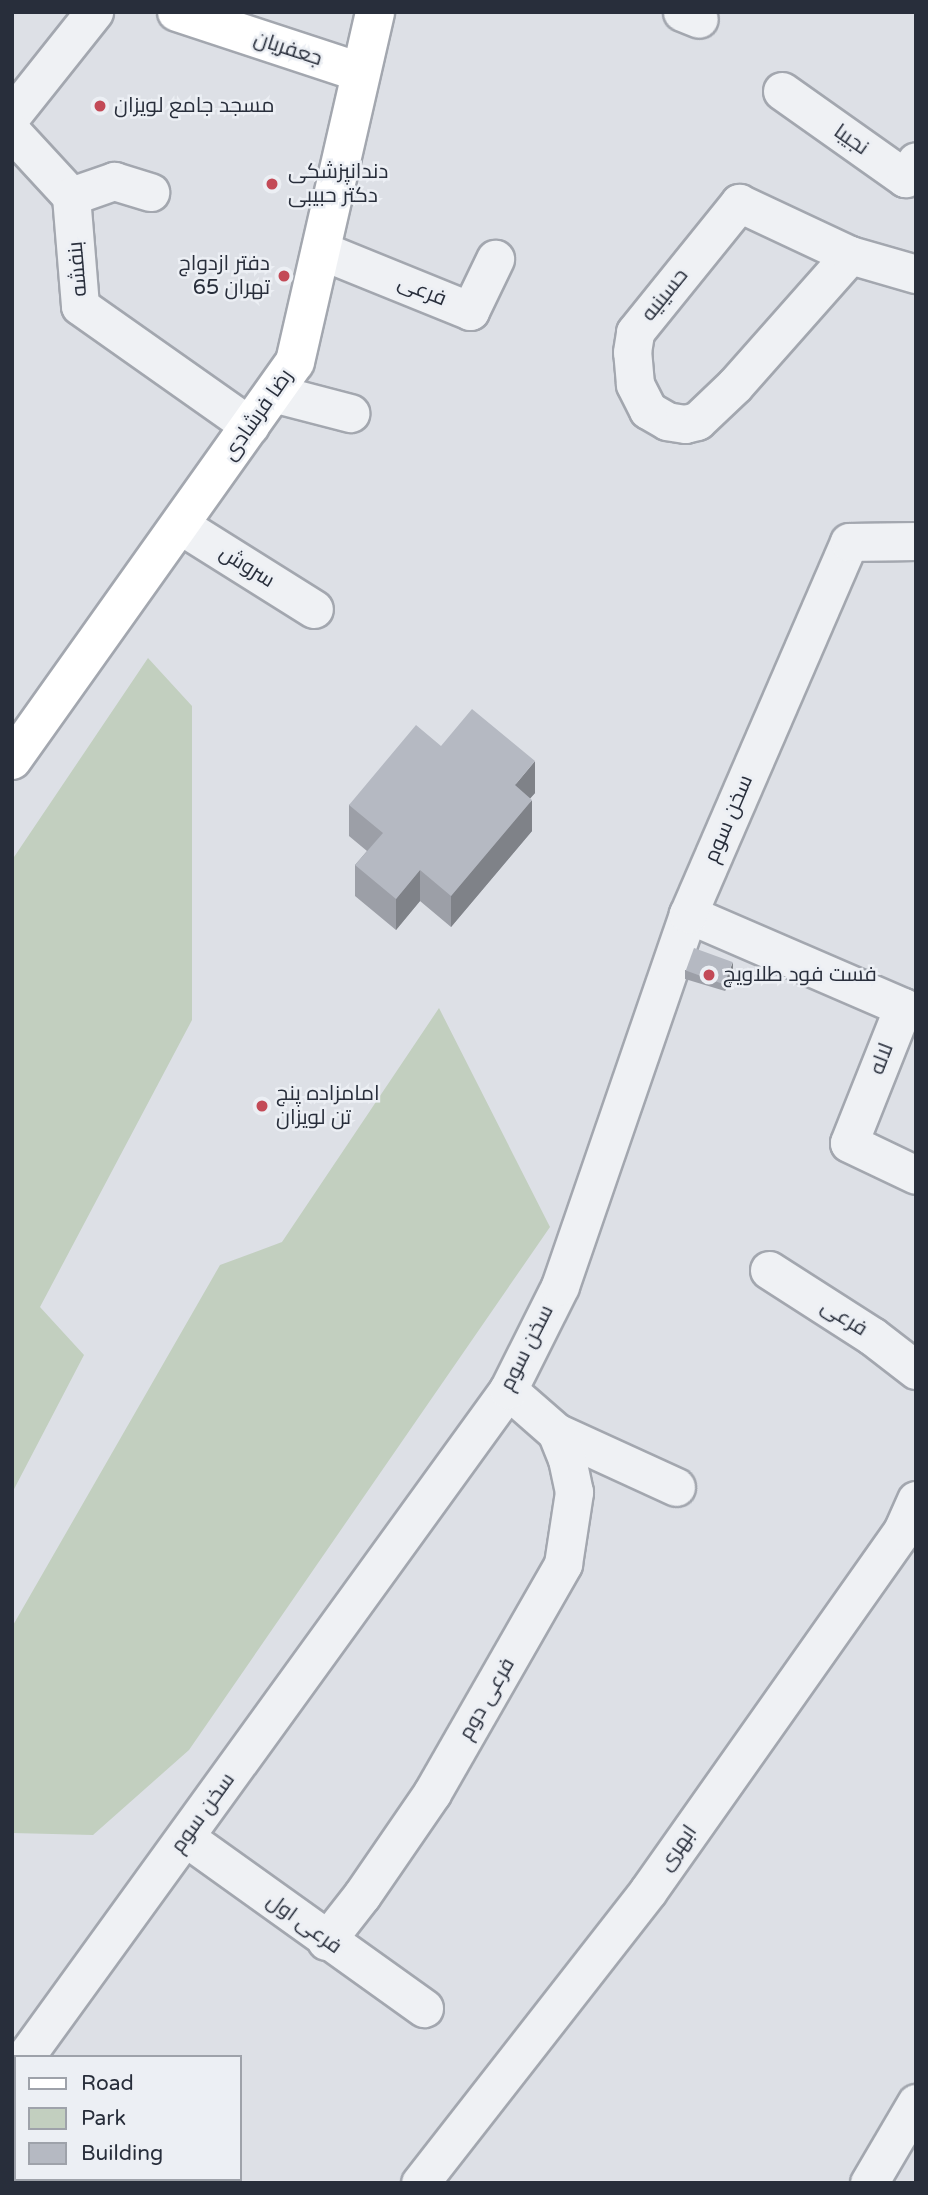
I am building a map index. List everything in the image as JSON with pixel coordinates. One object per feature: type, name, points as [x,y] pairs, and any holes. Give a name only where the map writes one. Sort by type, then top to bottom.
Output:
[{"type":"main road","name":"جعفریان","points":[[177,12],[359,72]]},
{"type":"main road","name":"رضا فرشادی","points":[[12,760],[295,362],[359,72],[375,12]]},
{"type":"street","points":[[12,114],[94,12]]},
{"type":"street","name":"نجیبا","points":[[782,91],[905,178],[916,161]]},
{"type":"street","points":[[12,132],[71,196],[114,181],[150,192]]},
{"type":"street","name":"بنفشه","points":[[71,196],[80,306],[250,426]]},
{"type":"street","name":"حسینیه","points":[[850,255],[735,385],[698,421],[685,424],[667,421],[648,410],[635,384],[632,352],[635,332],[739,203],[850,255],[916,274]]},
{"type":"street","name":"فرعی","points":[[320,250],[470,311],[495,259]]},
{"type":"street","points":[[273,393],[349,414]]},
{"type":"street","name":"سروش","points":[[180,525],[314,609]]},
{"type":"street","name":"سخن سوم","points":[[26,2055],[508,1390],[560,1286],[641,1042],[688,914],[849,542],[916,541]]},
{"type":"street","name":"لاله","points":[[688,914],[903,1007],[849,1143],[916,1175]]},
{"type":"street","name":"فرعی","points":[[769,1270],[872,1336],[916,1370]]},
{"type":"street","points":[[508,1390],[556,1432],[676,1487]]},
{"type":"street","name":"فرعی دوم","points":[[326,1941],[362,1895],[432,1793],[563,1564],[574,1492],[556,1432]]},
{"type":"street","name":"ابهری","points":[[420,2183],[648,1891],[902,1531],[916,1500]]},
{"type":"street","name":"فرعی اول","points":[[186,1837],[326,1941],[424,2008]]},
{"type":"street","points":[[869,2183],[916,2103]]},
{"type":"green space","points":[[148,658],[192,706],[192,1020],[40,1307],[84,1355],[12,1493],[12,860]]},
{"type":"green space","points":[[439,1008],[550,1227],[189,1750],[93,1835],[12,1833],[12,1627],[220,1265],[282,1242]]},
{"type":"building","points":[[472,709],[535,761],[515,785],[532,800],[451,896],[420,870],[396,899],[355,865],[383,833],[349,805],[416,725],[441,746]]},
{"type":"building","name":"فست فود طلاویچ","points":[[694,948],[733,962],[724,985],[686,971]]},
{"type":"place","name":"مسجد جامع لویزان","points":[[100,106]]},
{"type":"place","name":"دندانپزشکی دکتر حبیبی","points":[[272,184]]},
{"type":"place","name":"دفتر ازدواج 65 تهران","points":[[284,276]]},
{"type":"place","name":"فست فود طلاویچ","points":[[709,975]]},
{"type":"place","name":"امامزاده پنج تن لویزان","points":[[262,1106]]}]
